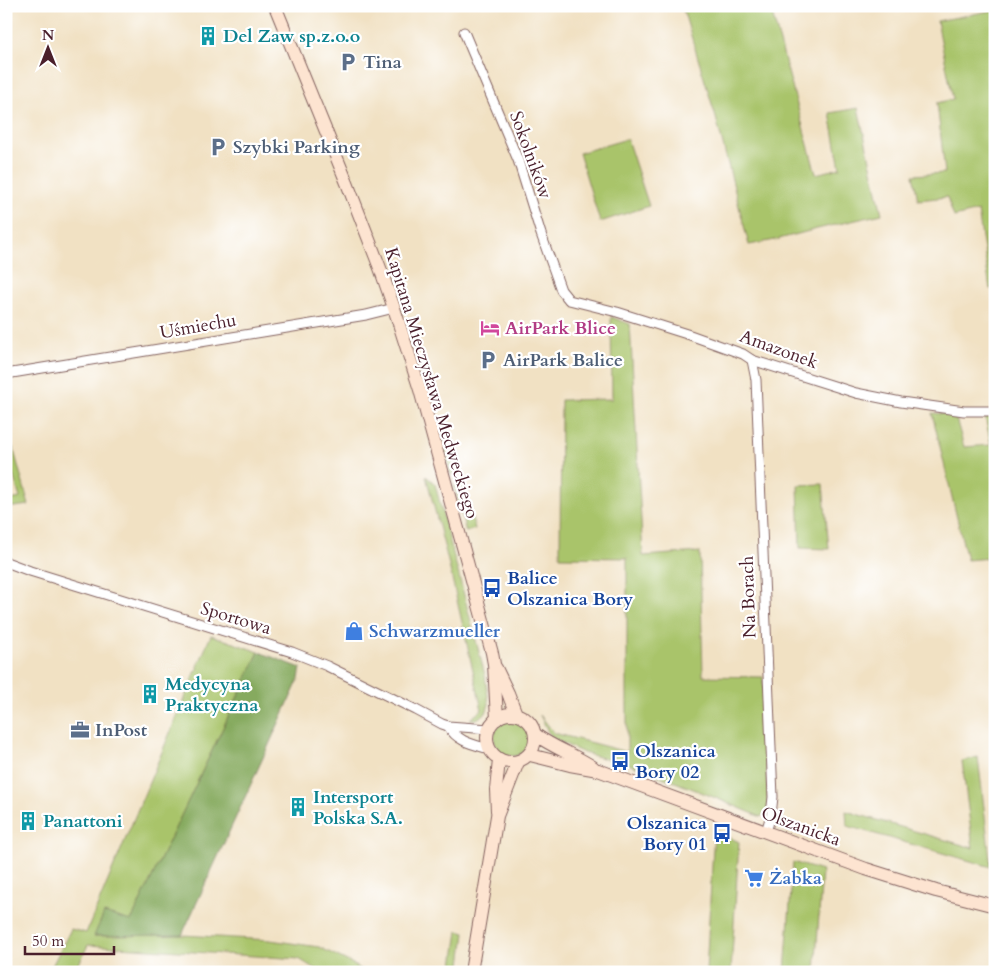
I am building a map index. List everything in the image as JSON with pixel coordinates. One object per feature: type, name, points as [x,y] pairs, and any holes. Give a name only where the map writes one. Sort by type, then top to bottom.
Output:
[{"type":"main road","name":"Kapitana Mieczysława Medweckiego","points":[[275,6],[380,268],[420,390],[492,653],[497,719]]},
{"type":"main road","name":"Kapitana Mieczysława Medweckiego","points":[[494,664],[516,714]]},
{"type":"main road","points":[[509,714],[516,714],[529,721],[536,735],[530,755],[518,762],[511,763],[499,760],[493,755],[489,749],[487,736],[489,729],[497,719],[509,714]]},
{"type":"main road","name":"Olszanicka","points":[[536,735],[598,770]]},
{"type":"main road","name":"Olszanicka","points":[[530,755],[598,770],[903,882],[995,906]]},
{"type":"main road","points":[[471,972],[497,816],[496,790],[499,760]]},
{"type":"main road","points":[[497,816],[518,762]]},
{"type":"street","name":"Sokolników","points":[[464,32],[518,160],[561,290]]},
{"type":"street","name":"Amazonek","points":[[561,290],[569,300],[617,312],[690,335],[743,354],[752,360],[856,393],[901,402],[964,410],[995,411]]},
{"type":"street","name":"Uśmiechu","points":[[6,374],[366,315],[394,308]]},
{"type":"street","name":"Na Borach","points":[[752,360],[756,390],[773,797],[771,815],[766,832]]},
{"type":"street","name":"Sportowa","points":[[6,562],[292,652],[327,666],[448,726],[489,729]]},
{"type":"street","name":"Sportowa","points":[[448,726],[454,735],[467,743],[489,749]]},
{"type":"green space","points":[[682,6],[770,6],[816,174],[840,168],[830,113],[858,108],[882,214],[749,245],[715,114]]},
{"type":"green space","points":[[995,10],[995,288],[990,289],[978,211],[954,217],[947,197],[918,200],[913,175],[945,173],[937,103],[953,99],[937,21]]},
{"type":"green space","points":[[627,139],[649,206],[600,222],[579,153]]},
{"type":"green space","points":[[611,317],[630,324],[643,556],[700,552],[703,676],[763,677],[768,808],[761,817],[626,763],[626,761],[615,758],[614,761],[584,753],[554,739],[548,732],[540,715],[554,733],[627,752],[627,558],[560,557],[561,400],[612,399]]},
{"type":"green space","points":[[932,413],[955,415],[964,447],[991,445],[985,416],[995,416],[995,591],[993,591],[990,558],[967,560]]},
{"type":"green space","points":[[6,430],[29,505],[6,508],[6,501],[20,498],[6,452]]},
{"type":"green space","points":[[451,438],[460,473],[451,475],[442,441]]},
{"type":"green space","points":[[426,476],[435,484],[485,675],[489,704],[486,713],[477,719],[470,719],[482,710],[448,561]]},
{"type":"green space","points":[[462,483],[475,529],[466,532],[454,486]]},
{"type":"green space","points":[[823,484],[829,549],[800,548],[798,485]]},
{"type":"green space","points":[[211,635],[259,652],[131,922],[94,936],[182,935],[270,940],[319,947],[365,972],[320,972],[299,959],[88,945],[75,972],[49,972],[71,929],[86,933]]},
{"type":"green space","points":[[259,652],[301,668],[299,679],[182,935],[94,936],[104,913],[131,921]]},
{"type":"green space","points":[[512,720],[519,721],[525,725],[529,731],[529,745],[525,751],[519,755],[512,756],[505,755],[499,751],[495,745],[494,738],[495,731],[499,725],[505,721]]},
{"type":"green space","points":[[978,757],[991,867],[847,826],[846,811],[973,848],[962,761]]},
{"type":"green space","points":[[714,830],[739,842],[731,972],[706,972]]},
{"type":"green space","points":[[793,862],[822,871],[815,972],[785,972]]},
{"type":"green space","points":[[458,931],[465,933],[460,972],[452,972]]},
{"type":"place","name":"Del Zaw sp.z.o.o","points":[[208,36]]},
{"type":"place","name":"Tina","points":[[348,62]]},
{"type":"place","name":"Szybki Parking","points":[[218,147]]},
{"type":"place","name":"AirPark Blice","points":[[490,328]]},
{"type":"place","name":"AirPark Balice","points":[[488,360]]},
{"type":"place","name":"Balice Olszanica Bory","points":[[492,588]]},
{"type":"place","name":"Schwarzmueller","points":[[354,631]]},
{"type":"place","name":"Medycyna Praktyczna","points":[[150,694]]},
{"type":"place","name":"InPost","points":[[80,730]]},
{"type":"place","name":"Olszanica Bory 02","points":[[620,761]]},
{"type":"place","name":"Intersport Polska S.A.","points":[[298,807]]},
{"type":"place","name":"Panattoni","points":[[28,821]]},
{"type":"place","name":"Olszanica Bory 01","points":[[722,833]]},
{"type":"place","name":"Żabka","points":[[754,878]]}]
